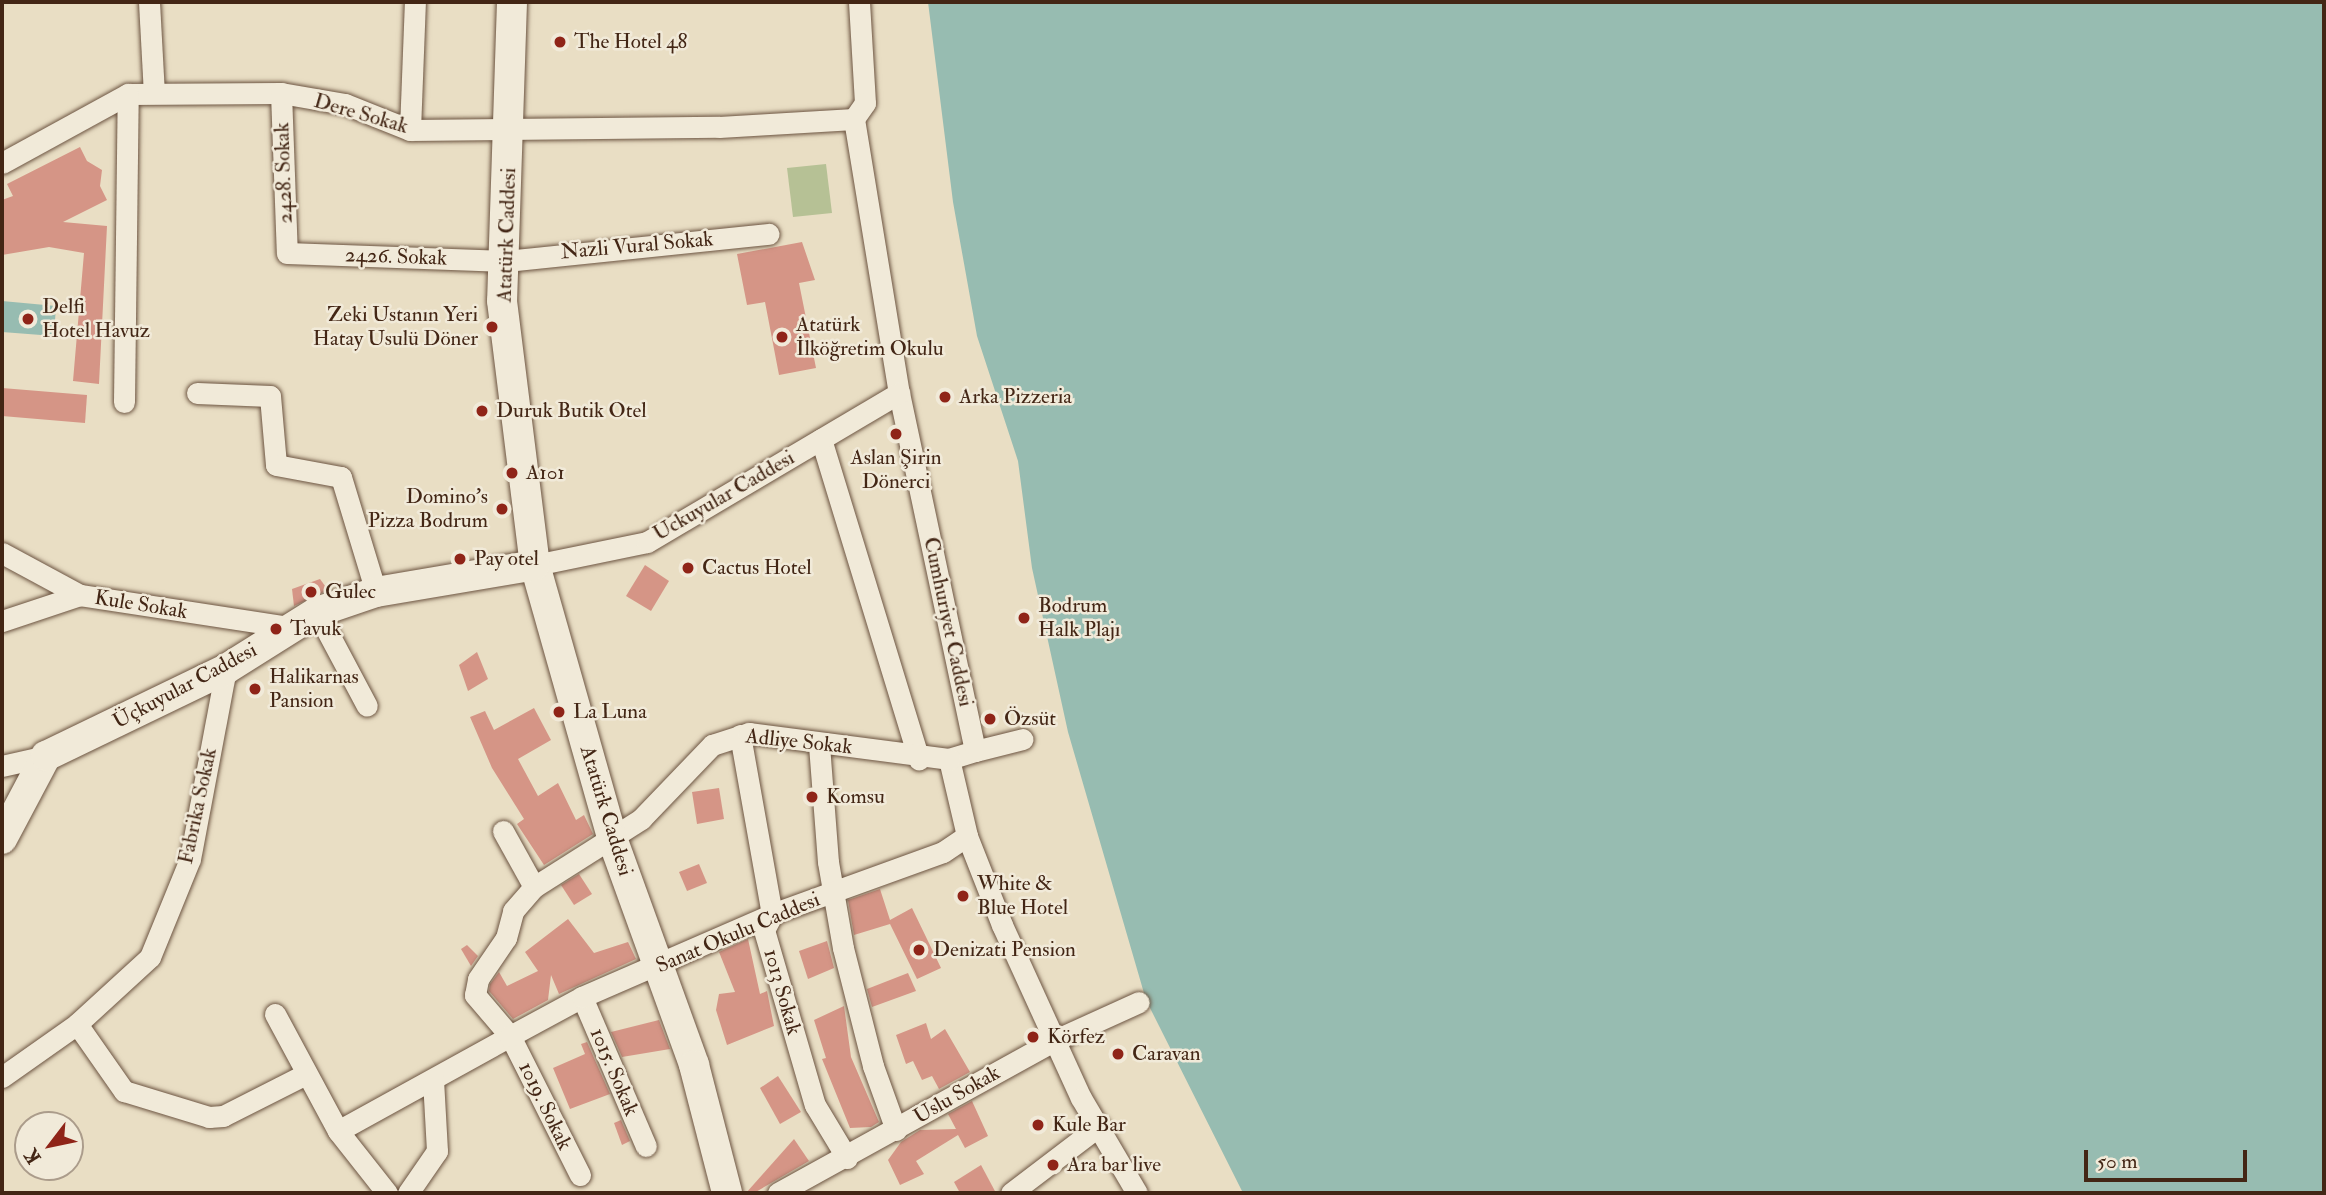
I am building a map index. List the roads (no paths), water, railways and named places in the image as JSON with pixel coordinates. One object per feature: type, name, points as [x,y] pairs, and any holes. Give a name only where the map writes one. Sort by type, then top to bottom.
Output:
[{"type":"street","points":[[149,2],[154,93]]},
{"type":"street","points":[[410,130],[415,2]]},
{"type":"street","name":"Atatürk Caddesi","points":[[512,2],[511,129],[502,301],[535,565],[612,838],[694,1065],[727,1193]]},
{"type":"street","name":"Cumhuriyet Caddesi","points":[[859,2],[865,103],[853,119],[899,393],[975,751]]},
{"type":"street","points":[[124,402],[128,93]]},
{"type":"street","name":"Dere Sokak","points":[[2,163],[128,93],[281,93],[345,104],[410,130],[719,127],[853,119]]},
{"type":"street","name":"2428. Sokak","points":[[281,93],[287,254]]},
{"type":"street","name":"Nazli Vural Sokak","points":[[506,261],[769,234]]},
{"type":"street","name":"2426. Sokak","points":[[287,254],[506,261]]},
{"type":"street","points":[[197,393],[270,396],[276,465],[341,477],[376,592]]},
{"type":"street","name":"Uckuyular Caddesi","points":[[535,565],[647,542],[899,393]]},
{"type":"street","points":[[821,439],[919,759]]},
{"type":"street","name":"Kule Sokak","points":[[2,553],[80,595],[290,627]]},
{"type":"street","name":"Üçkuyular Caddesi","points":[[46,756],[226,669],[317,612],[376,592],[535,565]]},
{"type":"street","points":[[2,621],[80,595]]},
{"type":"street","points":[[317,612],[367,706]]},
{"type":"street","name":"Fabrika Sokak","points":[[2,1077],[77,1024],[150,957],[190,859],[226,669]]},
{"type":"street","name":"Adliye Sokak","points":[[510,1036],[475,995],[478,979],[506,939],[513,911],[534,887],[641,819],[712,745],[740,735],[919,759],[949,759]]},
{"type":"street","name":"1013 Sokak","points":[[740,735],[772,915],[764,930],[815,1105],[847,1158]]},
{"type":"street","points":[[1023,739],[949,759],[967,836],[1053,1041],[1137,1193]]},
{"type":"street","points":[[819,745],[832,894],[873,1066],[896,1130]]},
{"type":"street","points":[[2,766],[46,756]]},
{"type":"street","points":[[2,839],[46,756]]},
{"type":"street","points":[[503,831],[534,887]]},
{"type":"street","name":"Sanat Okulu Caddesi","points":[[510,1036],[582,997],[660,966],[772,915],[943,852],[967,836]]},
{"type":"street","name":"1015. Sokak","points":[[582,997],[646,1146]]},
{"type":"street","name":"Uslu Sokak","points":[[778,1193],[847,1158],[1053,1041],[1139,1002]]},
{"type":"street","points":[[275,1014],[304,1075],[338,1131],[387,1193]]},
{"type":"street","points":[[77,1024],[124,1091],[209,1117],[223,1116],[304,1075]]},
{"type":"street","points":[[338,1131],[510,1036]]},
{"type":"street","name":"1019. Sokak","points":[[510,1036],[580,1175]]},
{"type":"street","points":[[408,1193],[437,1151],[433,1079]]},
{"type":"street","points":[[1011,1193],[1099,1126]]},
{"type":"water","points":[[928,2],[2324,2],[2324,1193],[1243,1193],[1146,1000],[1068,732],[1032,568],[1018,461],[977,336],[953,202]]},
{"type":"water","name":"Delfi Hotel Havuz","points":[[2,301],[56,306],[54,336],[2,332]]},
{"type":"place","name":"The Hotel 48","points":[[560,42]]},
{"type":"place","name":"Delfi Hotel Havuz","points":[[28,319]]},
{"type":"place","name":"Zeki Ustanın Yeri Hatay Usulü Döner","points":[[492,327]]},
{"type":"place","name":"Atatürk İlköğretim Okulu","points":[[782,337]]},
{"type":"place","name":"Arka Pizzeria","points":[[945,397]]},
{"type":"place","name":"Duruk Butik Otel","points":[[482,411]]},
{"type":"place","name":"Aslan Şirin Dönerci","points":[[896,434]]},
{"type":"place","name":"A101","points":[[512,473]]},
{"type":"place","name":"Domino's Pizza Bodrum","points":[[502,509]]},
{"type":"place","name":"Pay otel","points":[[460,559]]},
{"type":"place","name":"Cactus Hotel","points":[[688,568]]},
{"type":"place","name":"Gulec","points":[[311,592]]},
{"type":"place","name":"Bodrum Halk Plajı","points":[[1024,618]]},
{"type":"place","name":"Tavuk","points":[[276,629]]},
{"type":"place","name":"Halikarnas Pansion","points":[[255,689]]},
{"type":"place","name":"La Luna","points":[[559,712]]},
{"type":"place","name":"Özsüt","points":[[990,719]]},
{"type":"place","name":"Komsu","points":[[812,797]]},
{"type":"place","name":"White & Blue Hotel","points":[[963,896]]},
{"type":"place","name":"Denizati Pension","points":[[919,950]]},
{"type":"place","name":"Körfez","points":[[1033,1037]]},
{"type":"place","name":"Caravan","points":[[1118,1054]]},
{"type":"place","name":"Kule Bar","points":[[1038,1125]]},
{"type":"place","name":"Ara bar live","points":[[1053,1165]]}]
